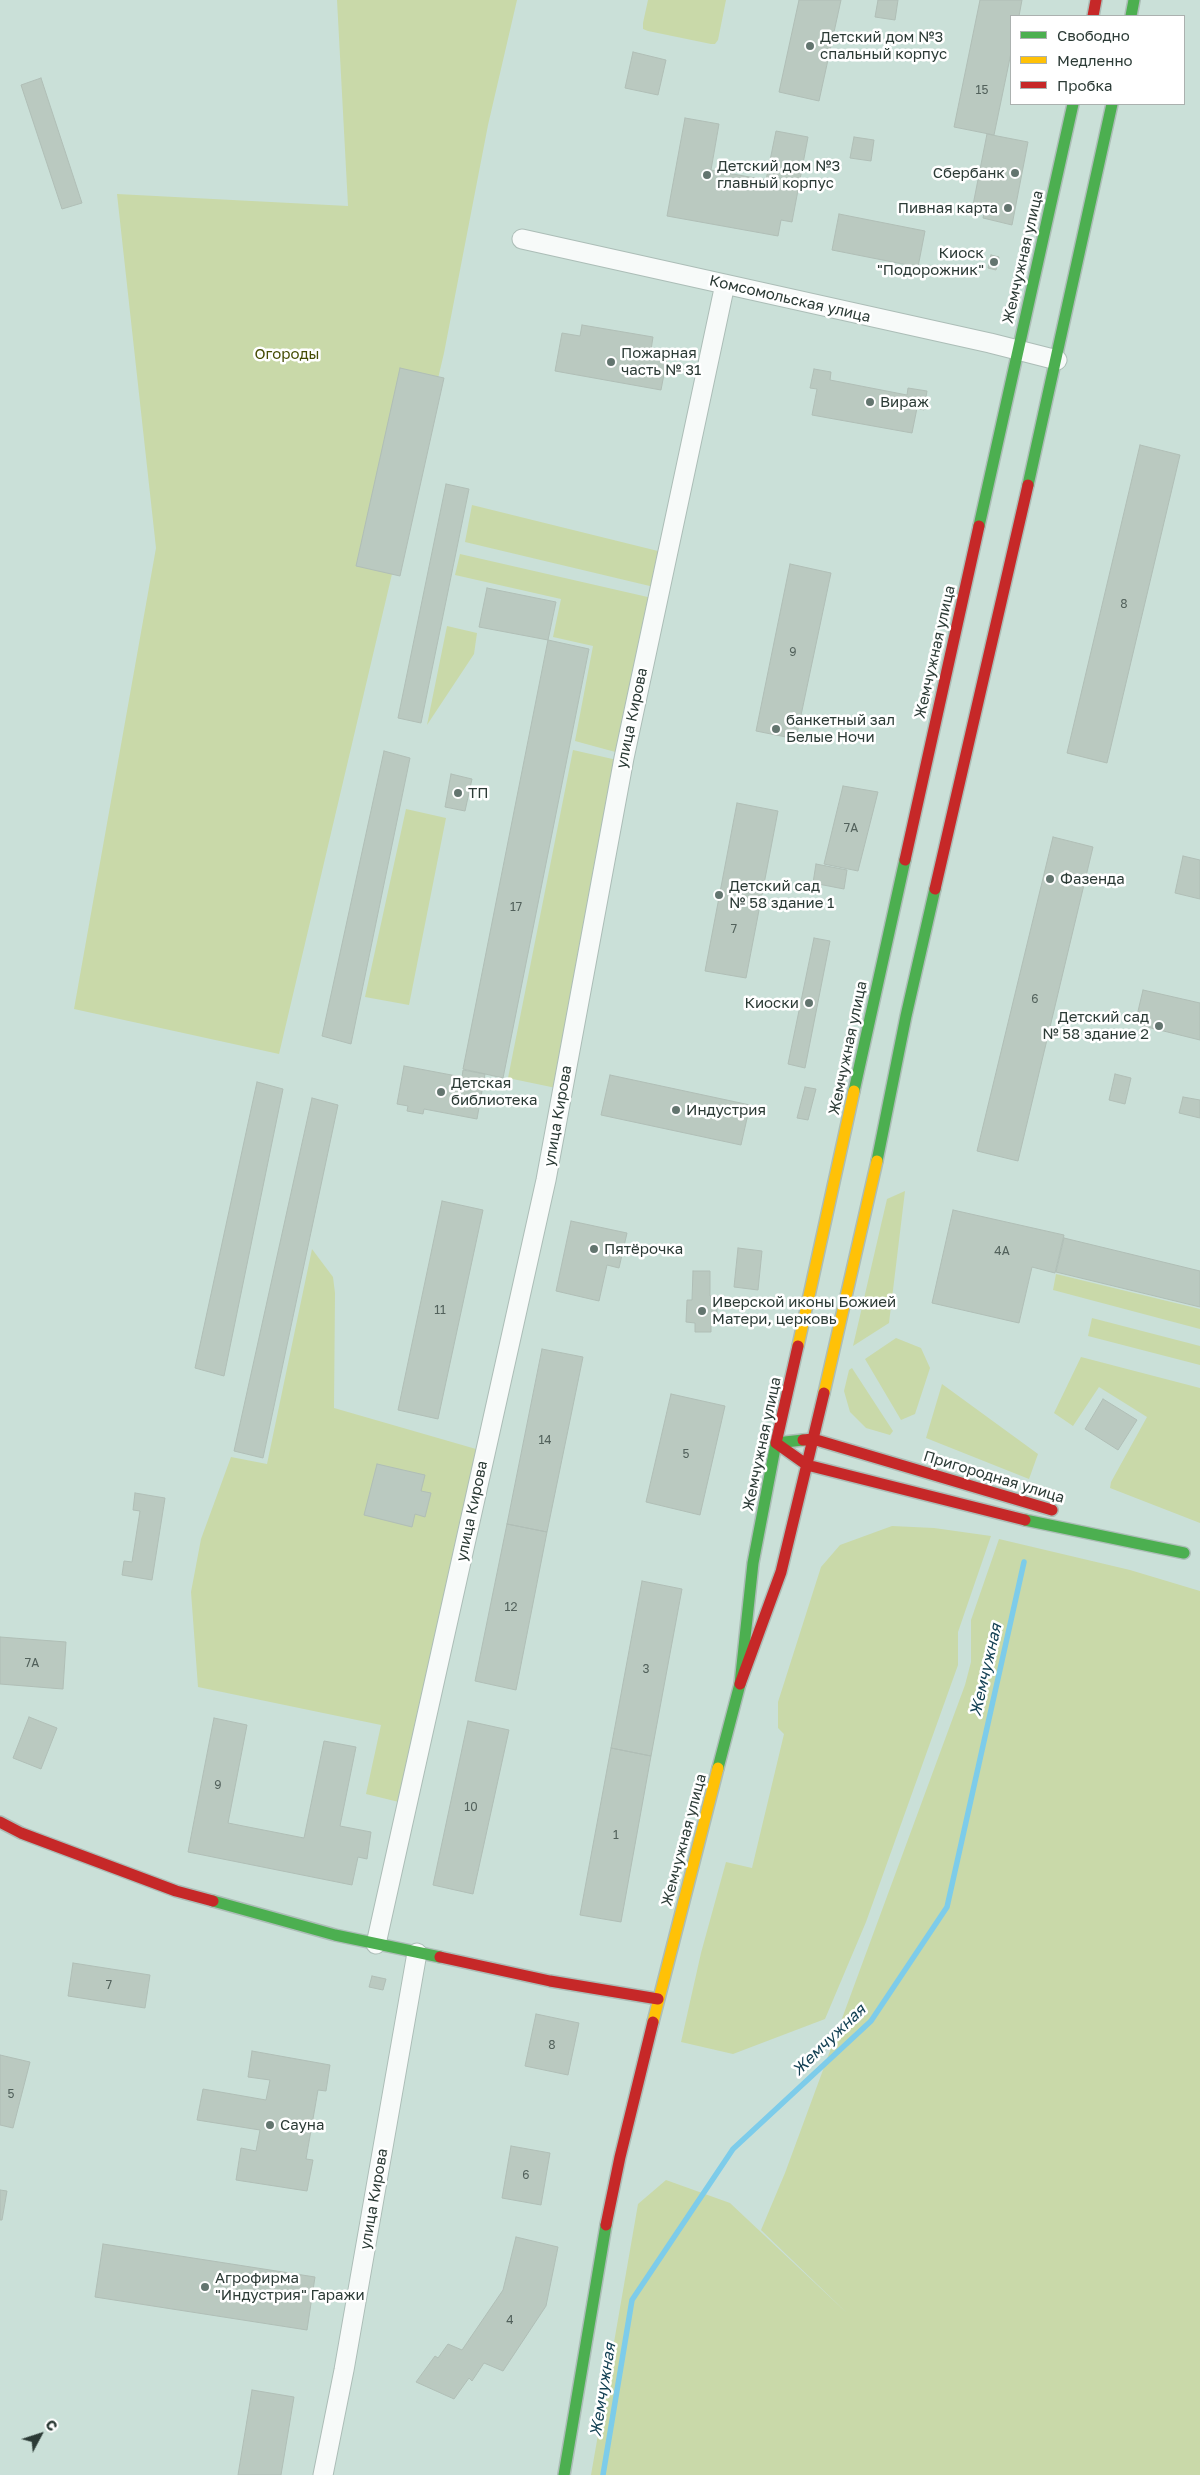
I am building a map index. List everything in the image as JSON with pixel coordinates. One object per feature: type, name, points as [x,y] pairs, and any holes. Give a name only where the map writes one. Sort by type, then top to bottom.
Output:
[{"type":"main road","points":[[1092,15],[1096,0]]},
{"type":"main road","points":[[1131,15],[1134,0]]},
{"type":"main road","name":"Жемчужная улица","points":[[658,1999],[740,1684],[753,1564],[776,1443],[1073,105]]},
{"type":"main road","points":[[740,1684],[781,1572],[829,1373],[906,1016],[1057,360],[1112,105]]},
{"type":"main road","points":[[794,1362],[804,1378]]},
{"type":"main road","points":[[819,1382],[829,1373]]},
{"type":"main road","name":"Пригородная улица","points":[[776,1443],[813,1439],[1019,1499],[1188,1555],[989,1512],[806,1465]]},
{"type":"main road","points":[[776,1443],[806,1465]]},
{"type":"main road","points":[[0,1822],[22,1833],[176,1891],[335,1936],[550,1981],[658,1999],[620,2157],[600,2255],[564,2475]]},
{"type":"street","name":"Комсомольская улица","points":[[522,239],[1057,360]]},
{"type":"street","name":"улица Кирова","points":[[376,1944],[546,1180],[624,758],[725,284]]},
{"type":"street","name":"улица Кирова","points":[[323,2475],[346,2360],[417,1953]]},
{"type":"green space","name":"Огороды","points":[[337,0],[517,0],[488,125],[444,353],[279,1054],[74,1009],[156,548],[117,194],[348,206]]},
{"type":"green space","points":[[648,0],[726,0],[718,40],[715,44],[711,44],[643,29]]},
{"type":"green space","points":[[472,505],[662,552],[654,587],[465,542]]},
{"type":"green space","points":[[460,554],[652,598],[619,753],[575,741],[593,646],[553,637],[561,599],[455,575]]},
{"type":"green space","points":[[447,626],[477,633],[474,654],[427,725]]},
{"type":"green space","points":[[573,750],[617,760],[556,1088],[508,1078]]},
{"type":"green space","points":[[406,809],[446,818],[409,1005],[365,997]]},
{"type":"green space","points":[[905,1191],[889,1323],[853,1346],[887,1199]]},
{"type":"green space","points":[[312,1249],[333,1277],[335,1293],[334,1408],[476,1449],[403,1803],[366,1794],[381,1725],[198,1687],[191,1592],[201,1539],[231,1457],[267,1464]]},
{"type":"green space","points":[[1056,1274],[1200,1309],[1200,1329],[1053,1290]]},
{"type":"green space","points":[[1092,1318],[1200,1346],[1200,1365],[1088,1336]]},
{"type":"green space","points":[[896,1338],[921,1348],[930,1368],[915,1414],[901,1420],[865,1359]]},
{"type":"green space","points":[[1081,1357],[1200,1388],[1200,1523],[1110,1488],[1111,1482],[1147,1417],[1099,1387],[1073,1426],[1054,1413]]},
{"type":"green space","points":[[852,1368],[893,1431],[890,1435],[866,1428],[850,1412],[844,1391],[849,1370]]},
{"type":"green space","points":[[942,1384],[1038,1454],[1029,1479],[926,1438]]},
{"type":"green space","points":[[892,1526],[934,1528],[991,1536],[958,1632],[958,1665],[866,1922],[825,2019],[733,2054],[681,2042],[701,1953],[726,1862],[752,1868],[784,1734],[778,1728],[778,1702],[821,1567],[840,1545]]},
{"type":"green space","points":[[999,1539],[1130,1570],[1200,1591],[1200,2475],[591,2475],[638,2204],[666,2180],[730,2203],[849,2315],[761,2230],[785,2173],[965,1685],[971,1662],[971,1620]]},
{"type":"building","name":"Детский дом №3 спальный корпус","points":[[799,0],[841,0],[819,101],[779,92]]},
{"type":"building","points":[[878,0],[898,0],[895,20],[875,17]]},
{"type":"building","points":[[980,0],[1022,0],[1019,15],[1010,15],[1010,58],[994,135],[954,127]]},
{"type":"building","points":[[633,52],[666,60],[658,95],[625,88]]},
{"type":"building","points":[[41,78],[82,203],[62,209],[21,85]]},
{"type":"building","name":"Детский дом №3 главный корпус","points":[[685,118],[719,124],[711,170],[766,180],[776,131],[808,137],[792,222],[781,220],[778,236],[667,216]]},
{"type":"building","points":[[987,134],[1028,142],[1012,225],[983,218],[985,207],[973,205]]},
{"type":"building","points":[[854,137],[874,140],[871,161],[850,158]]},
{"type":"building","points":[[839,214],[925,231],[918,267],[832,250]]},
{"type":"building","name":"Киоск \"Подорожник\"","points":[[991,255],[999,257],[996,270],[988,268]]},
{"type":"building","name":"Пожарная часть № 31","points":[[582,325],[653,337],[651,350],[668,353],[661,390],[555,371],[562,333],[580,336]]},
{"type":"building","points":[[400,368],[444,378],[400,576],[356,566]]},
{"type":"building","name":"Вираж","points":[[814,369],[831,372],[830,380],[907,395],[908,388],[927,391],[924,410],[917,408],[912,433],[812,415],[817,389],[810,388]]},
{"type":"building","points":[[1140,445],[1180,455],[1107,763],[1067,753]]},
{"type":"building","points":[[446,484],[469,489],[421,723],[398,718]]},
{"type":"building","points":[[790,564],[831,573],[796,739],[756,731]]},
{"type":"building","points":[[487,588],[556,602],[548,640],[479,627]]},
{"type":"building","points":[[548,640],[589,649],[503,1078],[463,1069]]},
{"type":"building","points":[[384,751],[410,758],[351,1044],[322,1036]]},
{"type":"building","name":"ТП","points":[[451,774],[472,779],[465,811],[445,807]]},
{"type":"building","points":[[843,786],[878,792],[858,871],[824,864]]},
{"type":"building","points":[[737,803],[778,811],[746,978],[705,971]]},
{"type":"building","points":[[1053,837],[1093,847],[1018,1161],[977,1151]]},
{"type":"building","points":[[1183,856],[1200,860],[1200,899],[1175,893]]},
{"type":"building","points":[[816,864],[847,870],[844,889],[813,883]]},
{"type":"building","name":"Киоски","points":[[814,938],[830,941],[805,1068],[788,1064]]},
{"type":"building","points":[[1143,990],[1200,1003],[1200,1040],[1135,1024]]},
{"type":"building","points":[[404,1066],[462,1077],[463,1070],[485,1074],[477,1119],[424,1109],[423,1114],[407,1111],[408,1106],[397,1104]]},
{"type":"building","points":[[1115,1074],[1131,1078],[1125,1104],[1109,1100]]},
{"type":"building","name":"Индустрия","points":[[610,1075],[750,1105],[741,1145],[601,1115]]},
{"type":"building","points":[[257,1082],[283,1089],[224,1376],[195,1368]]},
{"type":"building","points":[[805,1087],[816,1089],[808,1120],[797,1118]]},
{"type":"building","points":[[1183,1097],[1200,1100],[1200,1118],[1179,1113]]},
{"type":"building","points":[[312,1098],[338,1105],[263,1458],[234,1451]]},
{"type":"building","points":[[442,1201],[483,1210],[438,1419],[398,1410]]},
{"type":"building","points":[[953,1210],[1064,1235],[1055,1273],[1032,1267],[1019,1323],[932,1303]]},
{"type":"building","name":"Пятёрочка","points":[[571,1221],[627,1233],[619,1268],[607,1265],[599,1301],[556,1291]]},
{"type":"building","points":[[1064,1238],[1200,1271],[1200,1307],[1056,1272]]},
{"type":"building","points":[[738,1248],[762,1251],[758,1290],[734,1287]]},
{"type":"building","name":"Иверской иконы Божией Матери, церковь","points":[[693,1271],[710,1271],[710,1296],[717,1296],[717,1322],[711,1322],[711,1332],[695,1332],[695,1323],[686,1322],[687,1300],[692,1300]]},
{"type":"building","points":[[542,1349],[583,1357],[547,1532],[507,1524]]},
{"type":"building","points":[[671,1394],[725,1406],[700,1515],[646,1502]]},
{"type":"building","points":[[1103,1399],[1137,1420],[1118,1450],[1085,1429]]},
{"type":"building","points":[[377,1464],[425,1475],[421,1491],[431,1493],[425,1517],[415,1514],[412,1527],[364,1515]]},
{"type":"building","points":[[135,1493],[165,1498],[152,1580],[122,1575],[124,1561],[132,1562],[140,1511],[133,1510]]},
{"type":"building","points":[[507,1524],[547,1532],[516,1690],[475,1681]]},
{"type":"building","points":[[642,1581],[682,1589],[651,1756],[611,1748]]},
{"type":"building","points":[[0,1637],[66,1642],[63,1689],[0,1684]]},
{"type":"building","points":[[29,1717],[57,1728],[41,1769],[13,1758]]},
{"type":"building","points":[[214,1718],[247,1725],[228,1823],[304,1838],[324,1741],[356,1747],[340,1826],[371,1832],[367,1859],[358,1857],[352,1885],[188,1852]]},
{"type":"building","points":[[468,1721],[509,1730],[473,1894],[433,1885]]},
{"type":"building","points":[[611,1748],[651,1756],[621,1922],[580,1915]]},
{"type":"building","points":[[73,1963],[150,1975],[145,2008],[68,1996]]},
{"type":"building","points":[[372,1976],[386,1979],[383,1990],[369,1987]]},
{"type":"building","points":[[536,2014],[579,2023],[568,2075],[525,2066]]},
{"type":"building","name":"Сауна","points":[[252,2051],[330,2065],[326,2091],[318,2090],[306,2159],[313,2160],[307,2191],[236,2180],[241,2148],[256,2151],[260,2130],[197,2120],[203,2089],[266,2100],[270,2080],[248,2077]]},
{"type":"building","points":[[0,2055],[30,2062],[13,2128],[0,2125]]},
{"type":"building","points":[[511,2146],[550,2153],[541,2205],[502,2198]]},
{"type":"building","points":[[0,2190],[7,2191],[2,2220],[0,2220]]},
{"type":"building","points":[[516,2237],[558,2247],[546,2306],[503,2371],[484,2363],[472,2381],[469,2378],[454,2399],[416,2382],[435,2356],[438,2358],[448,2344],[462,2350],[503,2290]]},
{"type":"building","name":"Агрофирма \"Индустрия\" Гаражи","points":[[103,2244],[315,2277],[307,2330],[95,2297]]},
{"type":"building","points":[[252,2390],[294,2397],[281,2475],[238,2475]]},
{"type":"waterway","name":"Жемчужная","points":[[603,2475],[632,2300],[733,2149],[871,2021],[947,1907],[1024,1562]]},
{"type":"traffic: fast","points":[[1131,15],[1134,0]]},
{"type":"traffic: fast","points":[[979,526],[1073,105]]},
{"type":"traffic: fast","points":[[1028,485],[1112,105]]},
{"type":"traffic: fast","points":[[854,1091],[905,860]]},
{"type":"traffic: fast","points":[[877,1161],[906,1016],[935,889]]},
{"type":"traffic: fast","points":[[718,1768],[740,1684],[753,1563],[776,1443],[803,1440]]},
{"type":"traffic: fast","points":[[1025,1520],[1184,1553]]},
{"type":"traffic: fast","points":[[213,1901],[335,1935],[440,1957]]},
{"type":"traffic: fast","points":[[564,2475],[606,2225]]},
{"type":"traffic: slow","points":[[798,1346],[854,1091]]},
{"type":"traffic: slow","points":[[824,1393],[877,1161]]},
{"type":"traffic: slow","points":[[653,2022],[718,1768]]},
{"type":"traffic: jam","points":[[1093,15],[1096,0]]},
{"type":"traffic: jam","points":[[935,889],[1028,485]]},
{"type":"traffic: jam","points":[[905,860],[979,526]]},
{"type":"traffic: jam","points":[[798,1346],[776,1443],[807,1465],[1025,1520]]},
{"type":"traffic: jam","points":[[824,1393],[813,1439],[1052,1510]]},
{"type":"traffic: jam","points":[[740,1684],[781,1572],[813,1439],[803,1440]]},
{"type":"traffic: jam","points":[[0,1822],[21,1833],[176,1891],[213,1901]]},
{"type":"traffic: jam","points":[[440,1957],[550,1981],[658,1999]]},
{"type":"traffic: jam","points":[[606,2225],[620,2157],[653,2022]]},
{"type":"place","name":"Детский дом №3 спальный корпус","points":[[810,46]]},
{"type":"place","name":"Сбербанк","points":[[1015,173]]},
{"type":"place","name":"Детский дом №3 главный корпус","points":[[707,175]]},
{"type":"place","name":"Пивная карта","points":[[1008,208]]},
{"type":"place","name":"Киоск \"Подорожник\"","points":[[994,262]]},
{"type":"place","name":"Пожарная часть № 31","points":[[611,362]]},
{"type":"place","name":"Вираж","points":[[870,402]]},
{"type":"place","name":"банкетный зал Белые Ночи","points":[[776,729]]},
{"type":"place","name":"ТП","points":[[458,793]]},
{"type":"place","name":"Фазенда","points":[[1050,879]]},
{"type":"place","name":"Детский сад № 58 здание 1","points":[[719,895]]},
{"type":"place","name":"Киоски","points":[[809,1003]]},
{"type":"place","name":"Детский сад № 58 здание 2","points":[[1159,1026]]},
{"type":"place","name":"Детская библиотека","points":[[441,1092]]},
{"type":"place","name":"Индустрия","points":[[676,1110]]},
{"type":"place","name":"Пятёрочка","points":[[594,1249]]},
{"type":"place","name":"Иверской иконы Божией Матери, церковь","points":[[702,1311]]},
{"type":"place","name":"Сауна","points":[[270,2125]]},
{"type":"place","name":"Агрофирма \"Индустрия\" Гаражи","points":[[205,2287]]}]
